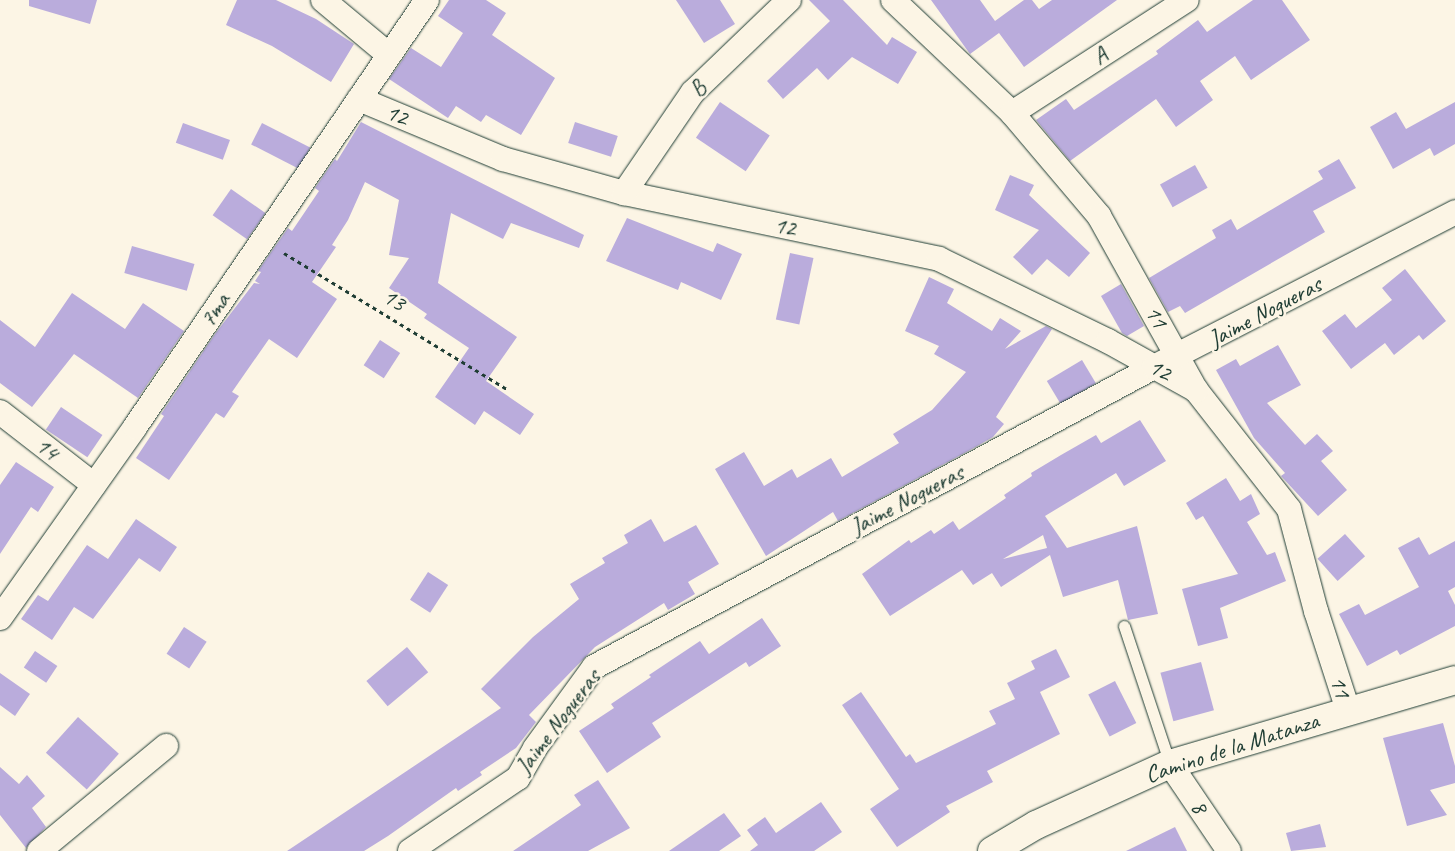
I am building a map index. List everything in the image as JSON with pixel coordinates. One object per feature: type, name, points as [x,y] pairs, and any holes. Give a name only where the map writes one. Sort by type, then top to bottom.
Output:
[{"type":"main road","name":"Camino de la Matanza","points":[[992,851],[1036,825],[1170,764],[1455,680]]},
{"type":"street","points":[[323,0],[390,55]]},
{"type":"street","name":"7ma","points":[[0,618],[94,486],[427,0]]},
{"type":"street","name":"B","points":[[624,193],[693,92],[789,0]]},
{"type":"street","name":"11","points":[[894,0],[1012,113],[1099,216],[1196,390],[1289,509],[1316,611],[1348,710]]},
{"type":"street","name":"A","points":[[1012,113],[1187,0]]},
{"type":"street","name":"12","points":[[359,99],[503,159],[624,193],[940,259],[1196,390]]},
{"type":"street","name":"Jaime Nogueras","points":[[410,851],[518,778],[535,748],[594,667],[1154,367],[1179,357],[1455,212]]},
{"type":"street","name":"14","points":[[0,412],[94,486]]},
{"type":"street","points":[[39,851],[166,746]]},
{"type":"street","name":"8","points":[[1170,764],[1229,851]]},
{"type":"lane","points":[[1124,626],[1170,764]]},
{"type":"path","name":"13","points":[[263,240],[507,389]]},
{"type":"building","points":[[29,0],[97,0],[90,24],[29,6]]},
{"type":"building","points":[[237,0],[276,0],[316,19],[354,44],[331,82],[272,46],[226,25]]},
{"type":"building","points":[[449,0],[486,0],[506,13],[492,35],[555,78],[521,135],[486,115],[481,122],[456,106],[448,118],[389,79],[411,48],[441,67],[463,33],[438,16]]},
{"type":"building","points":[[676,0],[720,0],[735,24],[704,43]]},
{"type":"building","points":[[809,0],[843,0],[887,45],[892,37],[917,52],[898,84],[852,57],[828,80],[817,68],[783,99],[767,81],[830,21]]},
{"type":"building","points":[[931,0],[980,0],[995,21],[1024,0],[1032,0],[1039,9],[1052,0],[1117,0],[1024,67],[999,33],[970,54]]},
{"type":"building","points":[[1253,0],[1282,0],[1310,40],[1251,80],[1235,56],[1200,81],[1213,100],[1176,127],[1156,99],[1070,161],[1036,120],[1066,99],[1074,110],[1158,54],[1156,51],[1198,20],[1207,32]]},
{"type":"building","points":[[720,102],[770,136],[746,171],[696,138]]},
{"type":"building","points":[[1455,102],[1455,144],[1434,156],[1430,148],[1393,169],[1370,127],[1396,112],[1406,129]]},
{"type":"building","points":[[361,122],[584,235],[579,248],[511,223],[503,239],[451,213],[438,283],[517,337],[486,381],[534,414],[520,435],[484,411],[475,425],[435,397],[469,348],[424,318],[427,314],[389,288],[409,258],[389,255],[399,200],[365,182],[348,220],[332,245],[336,247],[312,282],[337,299],[297,358],[269,339],[232,392],[239,396],[224,418],[216,413],[169,480],[136,458],[164,416],[161,414],[215,334],[254,283],[260,284],[255,281],[261,272],[258,271],[288,228],[292,231],[319,191],[315,188],[335,159],[337,161]]},
{"type":"building","points":[[575,122],[618,136],[611,157],[568,143]]},
{"type":"building","points":[[183,123],[230,140],[223,160],[176,143]]},
{"type":"building","points":[[262,123],[310,148],[299,169],[251,144]]},
{"type":"building","points":[[1339,159],[1356,188],[1313,211],[1325,232],[1185,313],[1180,306],[1168,312],[1149,278],[1216,238],[1212,230],[1231,219],[1237,230],[1323,179],[1318,171]]},
{"type":"building","points":[[1195,165],[1208,188],[1173,207],[1160,184]]},
{"type":"building","points":[[1010,175],[1034,185],[1029,195],[1090,253],[1069,277],[1047,259],[1032,275],[1013,257],[1039,230],[995,210]]},
{"type":"building","points":[[231,189],[265,213],[247,239],[213,215]]},
{"type":"building","points":[[627,218],[713,252],[717,243],[742,254],[721,300],[681,282],[678,290],[606,261]]},
{"type":"building","points":[[132,246],[194,264],[187,291],[124,273]]},
{"type":"building","points":[[790,253],[813,258],[799,325],[776,320]]},
{"type":"building","points":[[1405,269],[1446,321],[1423,340],[1419,335],[1394,355],[1385,343],[1351,369],[1322,331],[1345,314],[1356,328],[1392,300],[1382,288]]},
{"type":"building","points":[[929,277],[954,289],[947,303],[992,331],[1000,318],[1021,331],[1005,349],[1046,326],[1052,329],[996,417],[1004,424],[993,437],[972,449],[838,521],[833,512],[766,556],[715,469],[744,452],[764,486],[792,469],[797,478],[831,458],[842,477],[899,443],[893,434],[932,410],[966,372],[934,354],[939,346],[905,331]]},
{"type":"building","points":[[1121,284],[1144,326],[1127,336],[1122,333],[1101,296]]},
{"type":"building","points":[[72,293],[125,329],[143,303],[184,331],[138,398],[74,354],[32,407],[0,383],[0,320],[35,347]]},
{"type":"building","points":[[380,340],[400,353],[384,378],[364,365]]},
{"type":"building","points":[[1278,345],[1301,385],[1267,403],[1305,445],[1317,434],[1333,451],[1321,461],[1347,490],[1318,516],[1281,476],[1285,473],[1254,438],[1216,370],[1236,359],[1240,366]]},
{"type":"building","points":[[1082,360],[1096,383],[1061,404],[1047,381]]},
{"type":"building","points":[[61,407],[102,435],[87,457],[46,429]]},
{"type":"building","points":[[1140,420],[1166,461],[1124,486],[1116,473],[1045,516],[1067,548],[1137,526],[1158,614],[1128,620],[1118,580],[1063,597],[1050,555],[1001,587],[992,573],[973,585],[962,570],[890,616],[862,574],[909,540],[911,543],[931,530],[934,534],[953,521],[959,530],[1006,498],[1004,495],[1032,476],[1031,473],[1096,435],[1101,443]],"holes":[[[1043,535],[1047,548],[1003,559]]]},
{"type":"building","points":[[16,462],[54,487],[38,512],[31,507],[0,554],[0,485]]},
{"type":"building","points":[[1226,478],[1240,501],[1251,494],[1260,514],[1247,522],[1267,555],[1275,552],[1286,581],[1220,608],[1228,638],[1198,646],[1182,589],[1238,574],[1203,516],[1196,520],[1186,503]]},
{"type":"building","points":[[136,519],[177,547],[160,572],[139,558],[93,619],[74,607],[52,640],[21,619],[38,595],[48,601],[87,545],[108,559]]},
{"type":"building","points":[[651,519],[664,542],[696,525],[719,564],[688,582],[695,594],[668,610],[664,603],[595,647],[529,715],[536,722],[516,748],[480,772],[482,775],[458,791],[456,788],[388,836],[364,851],[287,851],[501,708],[481,689],[533,637],[579,599],[570,584],[605,563],[602,558],[628,543],[624,535]]},
{"type":"building","points":[[1345,534],[1365,556],[1338,581],[1318,559]]},
{"type":"building","points":[[1419,537],[1429,555],[1455,541],[1455,587],[1448,591],[1455,605],[1455,626],[1400,655],[1397,650],[1367,666],[1339,614],[1359,604],[1365,615],[1419,587],[1398,548]]},
{"type":"building","points":[[428,572],[448,585],[430,613],[410,600]]},
{"type":"building","points":[[762,618],[781,646],[749,667],[746,662],[652,723],[661,737],[607,773],[579,731],[614,708],[611,704],[651,677],[649,675],[700,641],[709,654]]},
{"type":"building","points":[[184,627],[207,642],[189,669],[167,654]]},
{"type":"building","points":[[407,647],[428,672],[388,706],[366,681]]},
{"type":"building","points":[[1056,649],[1070,677],[1040,692],[1060,734],[987,771],[993,782],[946,806],[950,812],[897,847],[870,809],[899,789],[842,705],[861,692],[906,757],[910,754],[916,763],[996,724],[989,711],[1015,699],[1007,683],[1035,669],[1031,661]]},
{"type":"building","points":[[35,651],[57,666],[46,683],[24,668]]},
{"type":"building","points":[[1201,662],[1214,710],[1173,721],[1160,673]]},
{"type":"building","points":[[0,673],[30,694],[15,716],[0,705]]},
{"type":"building","points":[[1115,681],[1136,723],[1110,736],[1088,695]]},
{"type":"building","points":[[78,717],[119,754],[87,789],[46,753]]},
{"type":"building","points":[[1443,723],[1455,766],[1455,783],[1430,790],[1447,815],[1407,826],[1383,738]]},
{"type":"building","points":[[0,767],[19,784],[27,775],[45,796],[32,808],[46,827],[26,848],[0,815]]},
{"type":"building","points":[[598,780],[630,828],[588,851],[513,851],[581,805],[574,795]]},
{"type":"building","points":[[821,802],[842,832],[814,851],[750,851],[758,845],[747,830],[765,817],[776,833]]},
{"type":"building","points":[[724,813],[741,836],[719,851],[669,851]]},
{"type":"building","points":[[1320,824],[1326,847],[1291,851],[1286,833]]},
{"type":"building","points":[[1175,827],[1187,851],[1126,851]]}]
